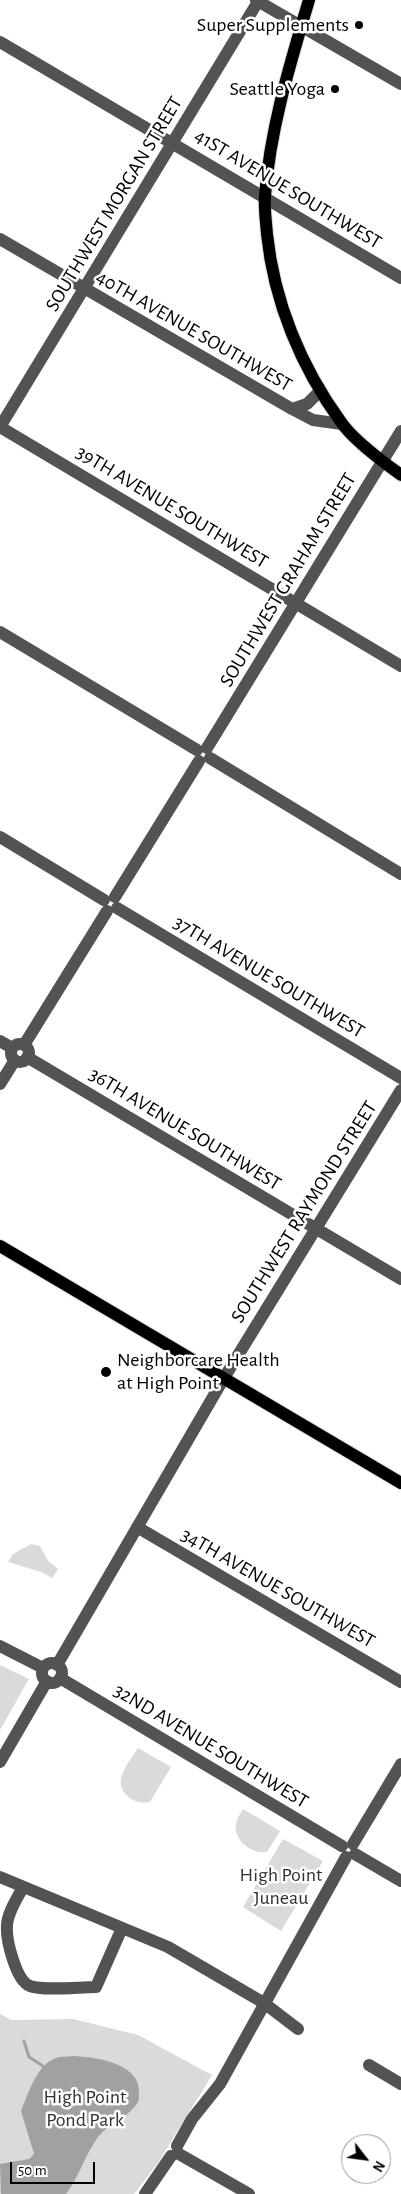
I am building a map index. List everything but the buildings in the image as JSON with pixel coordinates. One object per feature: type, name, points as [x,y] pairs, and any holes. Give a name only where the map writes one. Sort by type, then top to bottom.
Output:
[{"type":"main road","points":[[309,0],[278,111],[271,145],[264,198],[274,282],[285,316],[300,352],[320,390],[342,424],[382,462],[401,475]]},
{"type":"main road","points":[[0,1246],[401,1483]]},
{"type":"street","points":[[258,1],[401,84]]},
{"type":"street","name":"SOUTHWEST MORGAN STREET","points":[[0,427],[258,1]]},
{"type":"street","name":"41ST AVENUE SOUTHWEST","points":[[0,42],[401,278]]},
{"type":"street","name":"40TH AVENUE SOUTHWEST","points":[[0,239],[292,409],[314,420],[342,424]]},
{"type":"street","name":"40TH AVENUE SOUTHWEST","points":[[292,409],[307,404],[320,390]]},
{"type":"street","name":"39TH AVENUE SOUTHWEST","points":[[0,427],[401,666]]},
{"type":"street","name":"SOUTHWEST GRAHAM STREET","points":[[0,1084],[401,431]]},
{"type":"street","points":[[0,632],[401,874]]},
{"type":"street","name":"37TH AVENUE SOUTHWEST","points":[[0,838],[401,1078]]},
{"type":"street","name":"36TH AVENUE SOUTHWEST","points":[[0,1041],[401,1279]]},
{"type":"street","name":"SOUTHWEST RAYMOND STREET","points":[[57,1664],[224,1378],[401,1090]]},
{"type":"street","name":"34TH AVENUE SOUTHWEST","points":[[137,1527],[401,1682]]},
{"type":"street","points":[[0,1646],[44,1668]]},
{"type":"street","points":[[50,1663],[57,1664],[62,1671],[60,1678],[55,1682],[47,1681],[42,1675],[44,1668],[50,1663]]},
{"type":"street","name":"32ND AVENUE SOUTHWEST","points":[[60,1678],[401,1881]]},
{"type":"street","points":[[0,1762],[47,1681]]},
{"type":"street","points":[[144,2194],[176,2152],[192,2119],[220,2084],[349,1850],[401,1764]]},
{"type":"street","points":[[0,1877],[148,1937],[190,1959],[264,2003],[298,2029]]},
{"type":"street","points":[[23,1887],[9,1915],[6,1926],[18,1972],[22,1981],[31,1986],[96,1987],[122,1928]]},
{"type":"street","points":[[368,2065],[401,2084]]},
{"type":"street","points":[[176,2152],[248,2194]]},
{"type":"green space","points":[[31,1544],[40,1546],[48,1561],[58,1569],[52,1578],[41,1572],[8,1562],[13,1554]]},
{"type":"green space","points":[[0,1665],[29,1679],[0,1730]]},
{"type":"green space","points":[[138,1748],[171,1767],[150,1802],[144,1803],[128,1797],[124,1793],[121,1781],[123,1772]]},
{"type":"green space","points":[[243,1809],[280,1831],[267,1852],[255,1851],[243,1844],[239,1839],[236,1833],[237,1819]]},
{"type":"green space","name":"High Point Juneau","points":[[283,1839],[323,1861],[281,1931],[243,1907]]},
{"type":"green space","name":"High Point Pond Park","points":[[0,2014],[11,2020],[73,2019],[138,2035],[212,2075],[158,2163],[134,2194],[0,2194]]},
{"type":"shaded area","points":[[73,2056],[104,2060],[125,2069],[133,2075],[138,2084],[138,2103],[98,2137],[66,2194],[1,2194],[0,2164],[29,2159],[34,2154],[21,2111],[34,2080],[49,2062],[58,2057]]},
{"type":"waterway","points":[[24,2041],[29,2057],[43,2066]]},
{"type":"place","name":"Super Supplements","points":[[359,25]]},
{"type":"place","name":"Seattle Yoga","points":[[335,89]]},
{"type":"place","name":"Neighborcare Health at High Point","points":[[106,1372]]}]
